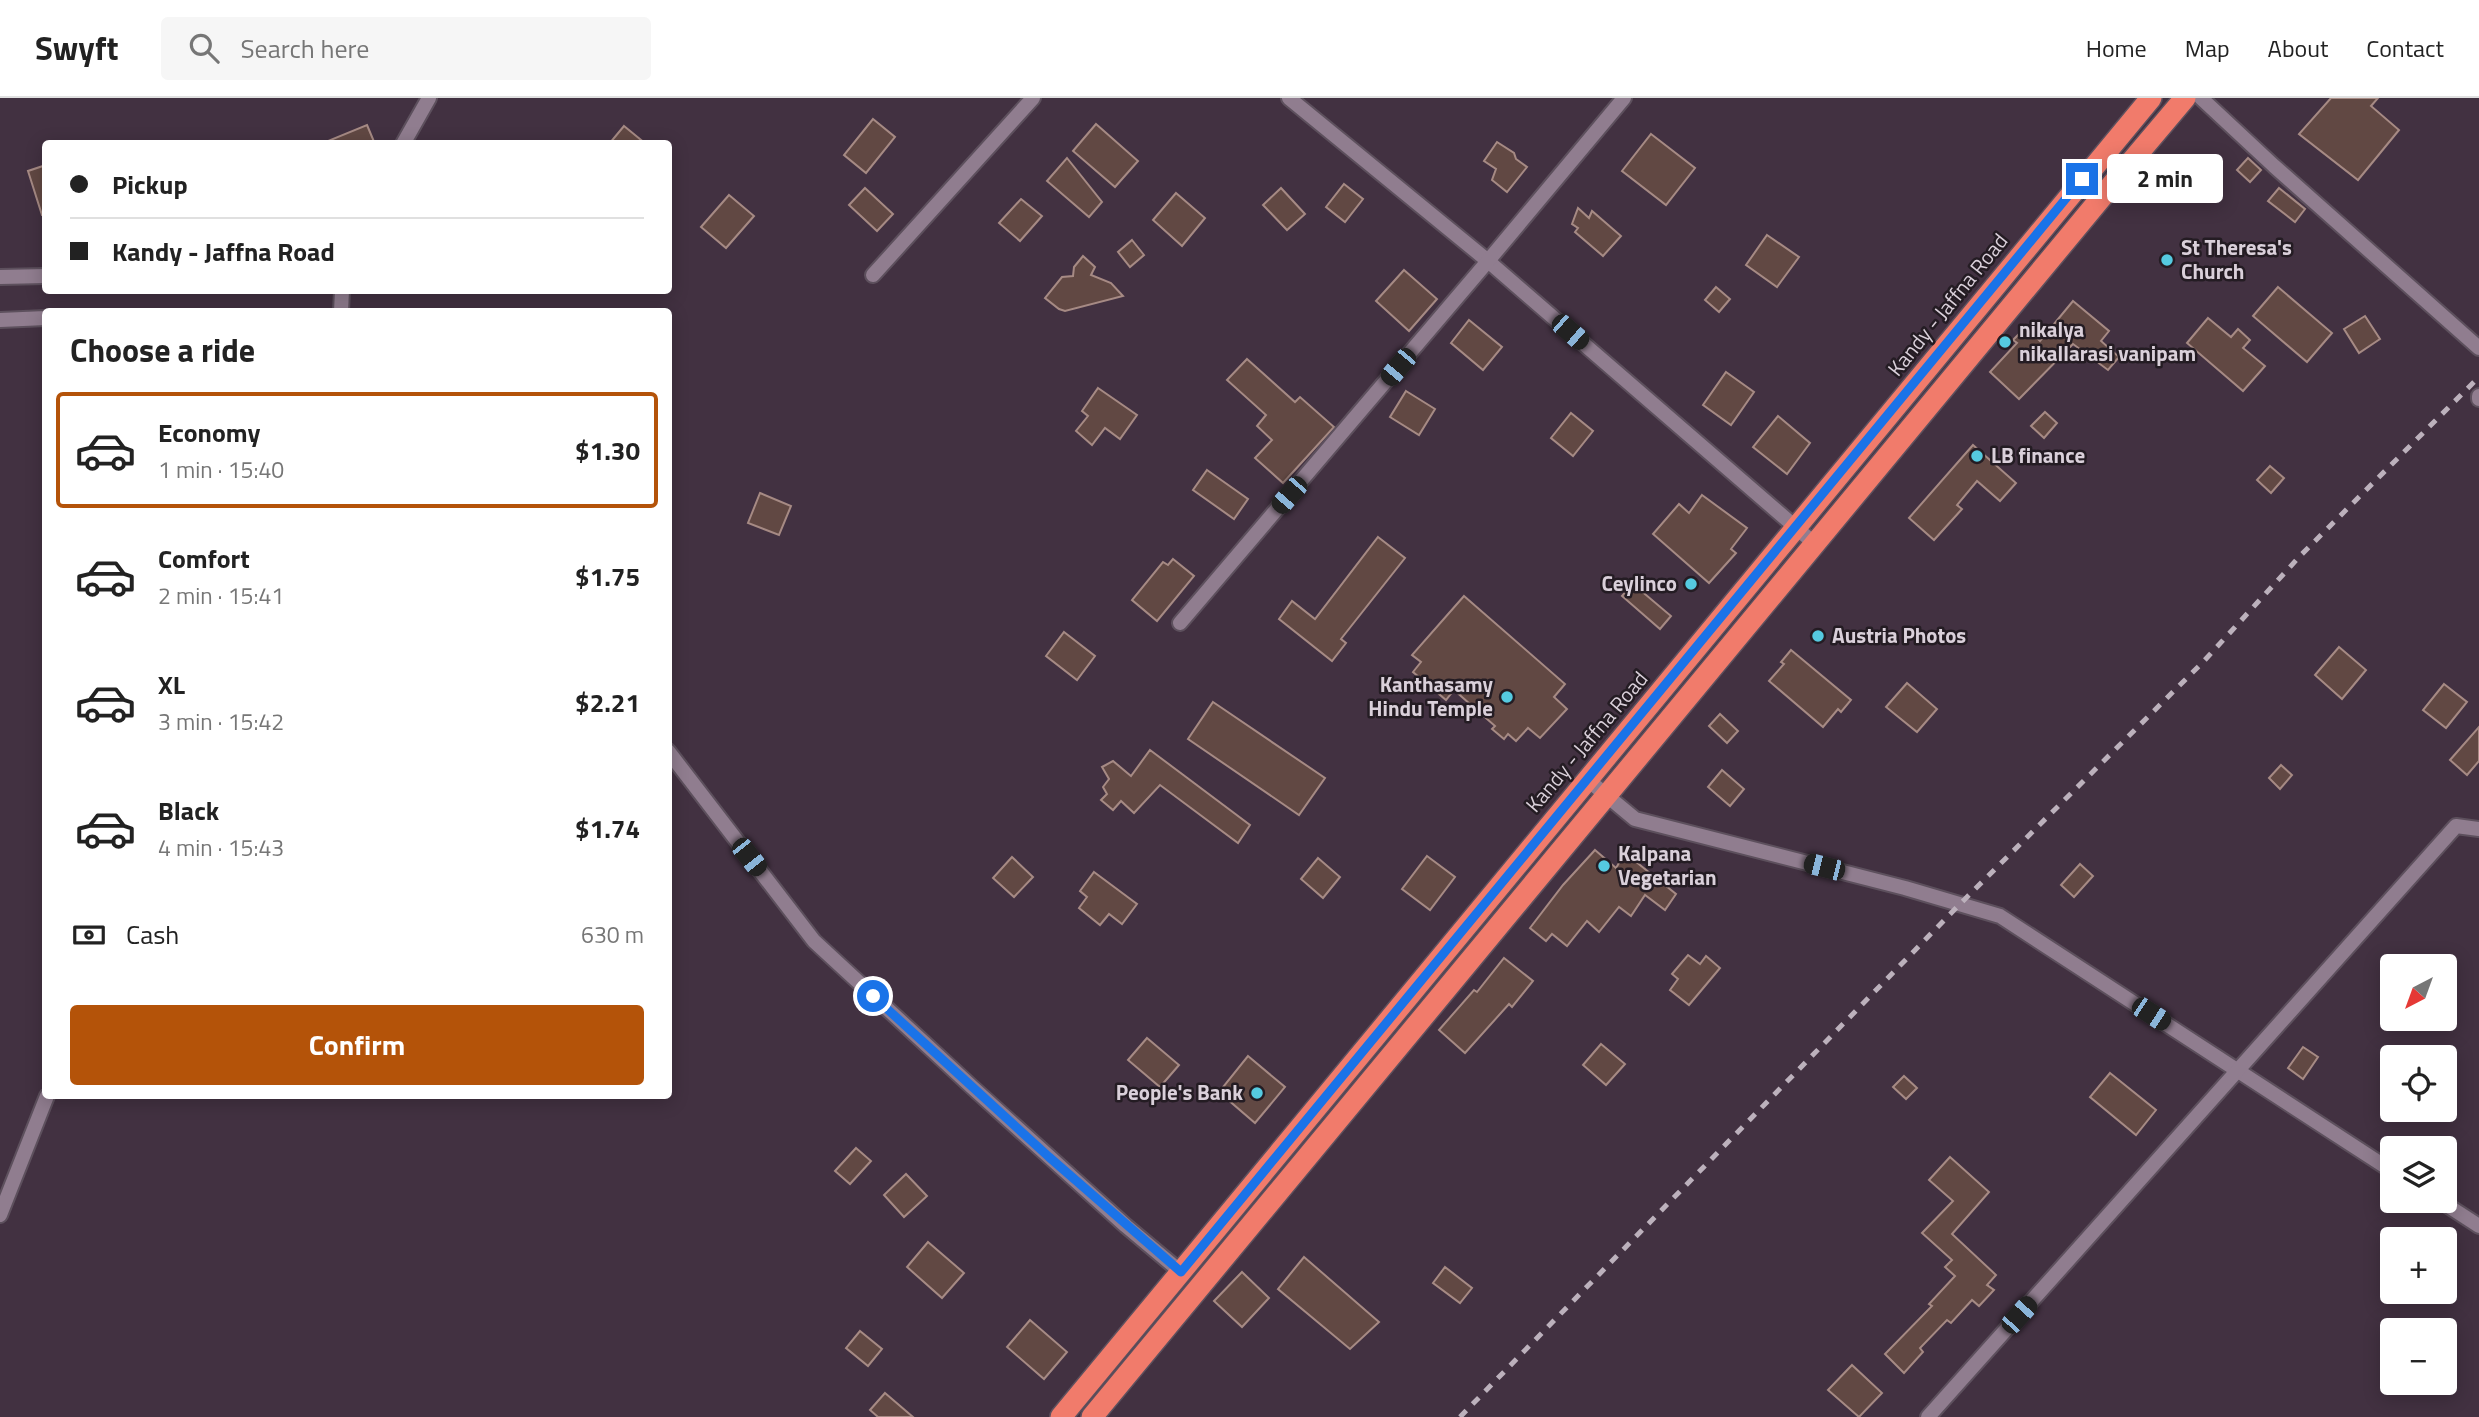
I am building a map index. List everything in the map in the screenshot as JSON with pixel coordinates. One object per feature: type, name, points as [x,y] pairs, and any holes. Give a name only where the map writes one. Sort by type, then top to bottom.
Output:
[{"type":"highway","name":"Kandy - Jaffna Road","points":[[1060,1417],[2151,98]]},
{"type":"highway","points":[[1092,1417],[2186,98]]},
{"type":"street","points":[[405,140],[429,98]]},
{"type":"street","points":[[873,275],[1033,98]]},
{"type":"street","points":[[1289,98],[1488,261],[1815,544]]},
{"type":"street","points":[[1180,623],[1624,98]]},
{"type":"street","points":[[2201,98],[2479,348]]},
{"type":"street","points":[[0,277],[42,276]]},
{"type":"street","points":[[0,320],[42,318]]},
{"type":"street","points":[[672,756],[814,941],[1126,1226],[1181,1272]]},
{"type":"street","points":[[1588,780],[1635,819],[1905,888],[2000,916],[2380,1163]]},
{"type":"street","points":[[1927,1417],[2456,826],[2479,829]]},
{"type":"street","points":[[0,1214],[46,1099]]},
{"type":"street","points":[[2457,1212],[2479,1226]]},
{"type":"building","points":[[2331,98],[2378,98],[2371,106],[2399,130],[2358,180],[2299,134]]},
{"type":"building","points":[[873,119],[895,137],[866,173],[844,155]]},
{"type":"building","points":[[1096,124],[1138,161],[1115,187],[1073,151]]},
{"type":"building","points":[[367,125],[373,140],[330,140]]},
{"type":"building","points":[[624,126],[641,140],[612,140]]},
{"type":"building","points":[[1651,134],[1695,168],[1666,205],[1622,171]]},
{"type":"building","points":[[1497,142],[1514,153],[1516,159],[1527,167],[1507,192],[1492,180],[1496,169],[1484,161]]},
{"type":"building","points":[[1067,158],[1102,202],[1089,217],[1047,181]]},
{"type":"building","points":[[2248,158],[2261,170],[2250,182],[2237,170]]},
{"type":"building","points":[[42,166],[42,215],[28,171]]},
{"type":"building","points":[[1344,184],[1363,199],[1345,222],[1326,207]]},
{"type":"building","points":[[865,188],[893,214],[877,231],[849,205]]},
{"type":"building","points":[[1281,188],[1305,214],[1287,230],[1263,205]]},
{"type":"building","points":[[2279,188],[2305,209],[2295,222],[2268,201]]},
{"type":"building","points":[[1176,193],[1205,218],[1182,246],[1153,220]]},
{"type":"building","points":[[729,195],[754,216],[726,248],[701,227]]},
{"type":"building","points":[[1021,199],[1042,216],[1020,241],[999,223]]},
{"type":"building","points":[[1578,208],[1589,218],[1592,211],[1621,236],[1603,256],[1575,232],[1578,228],[1572,224]]},
{"type":"building","points":[[1767,235],[1799,257],[1777,287],[1746,265]]},
{"type":"building","points":[[1132,240],[1144,255],[1130,267],[1118,252]]},
{"type":"building","points":[[1083,256],[1095,267],[1091,275],[1111,283],[1123,296],[1065,311],[1059,309],[1045,298],[1062,277],[1073,276],[1074,267]]},
{"type":"building","points":[[1404,270],[1437,299],[1409,331],[1376,301]]},
{"type":"building","points":[[1716,287],[1730,299],[1719,312],[1705,300]]},
{"type":"building","points":[[2278,287],[2332,333],[2307,362],[2253,316]]},
{"type":"building","points":[[2073,301],[2109,331],[2101,341],[2119,357],[2108,370],[2073,344],[2019,399],[1990,372],[2017,343],[2013,340],[2026,327],[2040,341]]},
{"type":"building","points":[[2365,316],[2380,339],[2359,353],[2344,329]]},
{"type":"building","points":[[2208,318],[2231,337],[2238,329],[2250,340],[2243,348],[2265,366],[2243,391],[2187,343]]},
{"type":"building","points":[[1469,320],[1502,347],[1483,370],[1451,343]]},
{"type":"building","points":[[1247,359],[1295,402],[1300,397],[1334,427],[1283,483],[1255,458],[1272,440],[1257,426],[1266,415],[1227,380]]},
{"type":"building","points":[[1726,372],[1754,392],[1731,425],[1703,405]]},
{"type":"building","points":[[1098,388],[1137,415],[1120,439],[1105,428],[1092,445],[1076,431],[1088,416],[1082,411]]},
{"type":"building","points":[[1406,391],[1435,409],[1419,435],[1390,417]]},
{"type":"building","points":[[2045,412],[2057,423],[2044,438],[2031,426]]},
{"type":"building","points":[[1571,413],[1593,431],[1573,456],[1551,438]]},
{"type":"building","points":[[1778,416],[1810,443],[1787,474],[1753,447]]},
{"type":"building","points":[[1973,445],[2016,483],[2000,501],[1977,481],[1957,505],[1962,509],[1934,540],[1909,518]]},
{"type":"building","points":[[2270,466],[2284,478],[2271,493],[2257,480]]},
{"type":"building","points":[[1207,470],[1248,499],[1234,519],[1193,490]]},
{"type":"building","points":[[760,493],[791,506],[779,535],[748,523]]},
{"type":"building","points":[[1702,495],[1747,528],[1731,549],[1736,553],[1709,583],[1653,534],[1679,504],[1689,513]]},
{"type":"building","points":[[1378,537],[1405,558],[1341,639],[1346,643],[1332,661],[1279,619],[1292,601],[1315,619]]},
{"type":"building","points":[[1173,559],[1194,576],[1157,621],[1132,600],[1163,562],[1168,565]]},
{"type":"building","points":[[1633,584],[1671,616],[1660,629],[1622,596]]},
{"type":"building","points":[[1464,596],[1565,684],[1554,697],[1567,709],[1540,738],[1528,728],[1516,741],[1508,734],[1504,739],[1492,729],[1495,726],[1454,690],[1446,700],[1413,672],[1421,662],[1412,655]]},
{"type":"building","points":[[1064,632],[1095,656],[1077,680],[1046,656]]},
{"type":"building","points":[[2339,647],[2366,670],[2342,699],[2315,675]]},
{"type":"building","points":[[1791,650],[1851,700],[1841,712],[1838,709],[1823,727],[1769,681],[1784,664],[1781,662]]},
{"type":"building","points":[[1907,683],[1937,709],[1917,732],[1886,707]]},
{"type":"building","points":[[2444,684],[2467,702],[2446,728],[2423,710]]},
{"type":"building","points":[[1213,702],[1325,778],[1299,815],[1188,739]]},
{"type":"building","points":[[1720,714],[1738,731],[1727,743],[1709,726]]},
{"type":"building","points":[[2479,727],[2479,761],[2467,775],[2450,760]]},
{"type":"building","points":[[1150,750],[1250,825],[1238,843],[1160,785],[1134,813],[1121,801],[1113,810],[1101,800],[1107,794],[1103,787],[1109,779],[1102,767],[1113,761],[1131,776]]},
{"type":"building","points":[[2281,765],[2292,775],[2280,789],[2269,778]]},
{"type":"building","points":[[1722,770],[1744,789],[1730,806],[1708,787]]},
{"type":"building","points":[[1595,850],[1616,868],[1625,853],[1676,894],[1665,910],[1645,895],[1631,916],[1619,907],[1599,932],[1587,921],[1567,946],[1552,934],[1546,941],[1530,928],[1563,885]]},
{"type":"building","points":[[1427,856],[1455,877],[1430,910],[1402,889]]},
{"type":"building","points":[[1012,857],[1033,877],[1014,897],[993,878]]},
{"type":"building","points":[[1318,858],[1340,877],[1323,898],[1301,879]]},
{"type":"building","points":[[2080,864],[2093,876],[2074,897],[2061,885]]},
{"type":"building","points":[[1094,872],[1137,904],[1122,924],[1109,914],[1100,925],[1079,908],[1087,897],[1080,891]]},
{"type":"building","points":[[1688,955],[1700,964],[1706,956],[1720,968],[1689,1005],[1670,990],[1678,979],[1672,974]]},
{"type":"building","points":[[1504,958],[1533,981],[1512,1007],[1509,1004],[1465,1053],[1439,1030],[1474,990],[1477,992]]},
{"type":"building","points":[[1147,1038],[1179,1065],[1160,1087],[1128,1060]]},
{"type":"building","points":[[1601,1044],[1625,1064],[1606,1085],[1583,1065]]},
{"type":"building","points":[[2303,1047],[2318,1057],[2303,1079],[2288,1068]]},
{"type":"building","points":[[1248,1056],[1285,1087],[1255,1123],[1219,1092]]},
{"type":"building","points":[[2110,1073],[2156,1110],[2136,1135],[2090,1097]]},
{"type":"building","points":[[1904,1076],[1917,1088],[1906,1099],[1893,1087]]},
{"type":"building","points":[[856,1148],[871,1161],[850,1184],[835,1171]]},
{"type":"building","points":[[1950,1157],[1989,1192],[1952,1234],[1996,1275],[1987,1285],[1994,1290],[1979,1306],[1972,1300],[1951,1323],[1947,1320],[1920,1348],[1923,1352],[1904,1373],[1885,1354],[1932,1306],[1929,1304],[1955,1276],[1945,1267],[1952,1260],[1922,1233],[1953,1201],[1929,1180]]},
{"type":"building","points":[[906,1174],[927,1196],[904,1217],[884,1195]]},
{"type":"building","points":[[928,1242],[964,1273],[942,1298],[907,1267]]},
{"type":"building","points":[[1304,1257],[1379,1322],[1350,1349],[1278,1289]]},
{"type":"building","points":[[1445,1267],[1472,1288],[1460,1303],[1433,1283]]},
{"type":"building","points":[[1242,1272],[1269,1298],[1242,1327],[1214,1301]]},
{"type":"building","points":[[1030,1320],[1067,1352],[1044,1379],[1007,1347]]},
{"type":"building","points":[[860,1331],[882,1349],[868,1366],[846,1348]]},
{"type":"building","points":[[1852,1365],[1882,1393],[1859,1417],[1828,1390]]},
{"type":"building","points":[[885,1393],[913,1417],[878,1417],[870,1410]]},
{"type":"railway","points":[[1460,1417],[1959,905],[2204,661],[2300,556],[2479,377]]},
{"type":"place","name":"St Theresa's Church","points":[[2167,260]]},
{"type":"place","name":"nikalya nikallarasi vanipam","points":[[2005,342]]},
{"type":"place","name":"LB finance","points":[[1977,456]]},
{"type":"place","name":"Ceylinco","points":[[1691,584]]},
{"type":"place","name":"Austria Photos","points":[[1818,636]]},
{"type":"place","name":"Kanthasamy Hindu Temple","points":[[1507,697]]},
{"type":"place","name":"Kalpana Vegetarian","points":[[1604,866]]},
{"type":"place","name":"People's Bank","points":[[1257,1093]]},
{"type":"route","points":[[873,996],[1049,1157],[1181,1272],[2082,179]]}]
